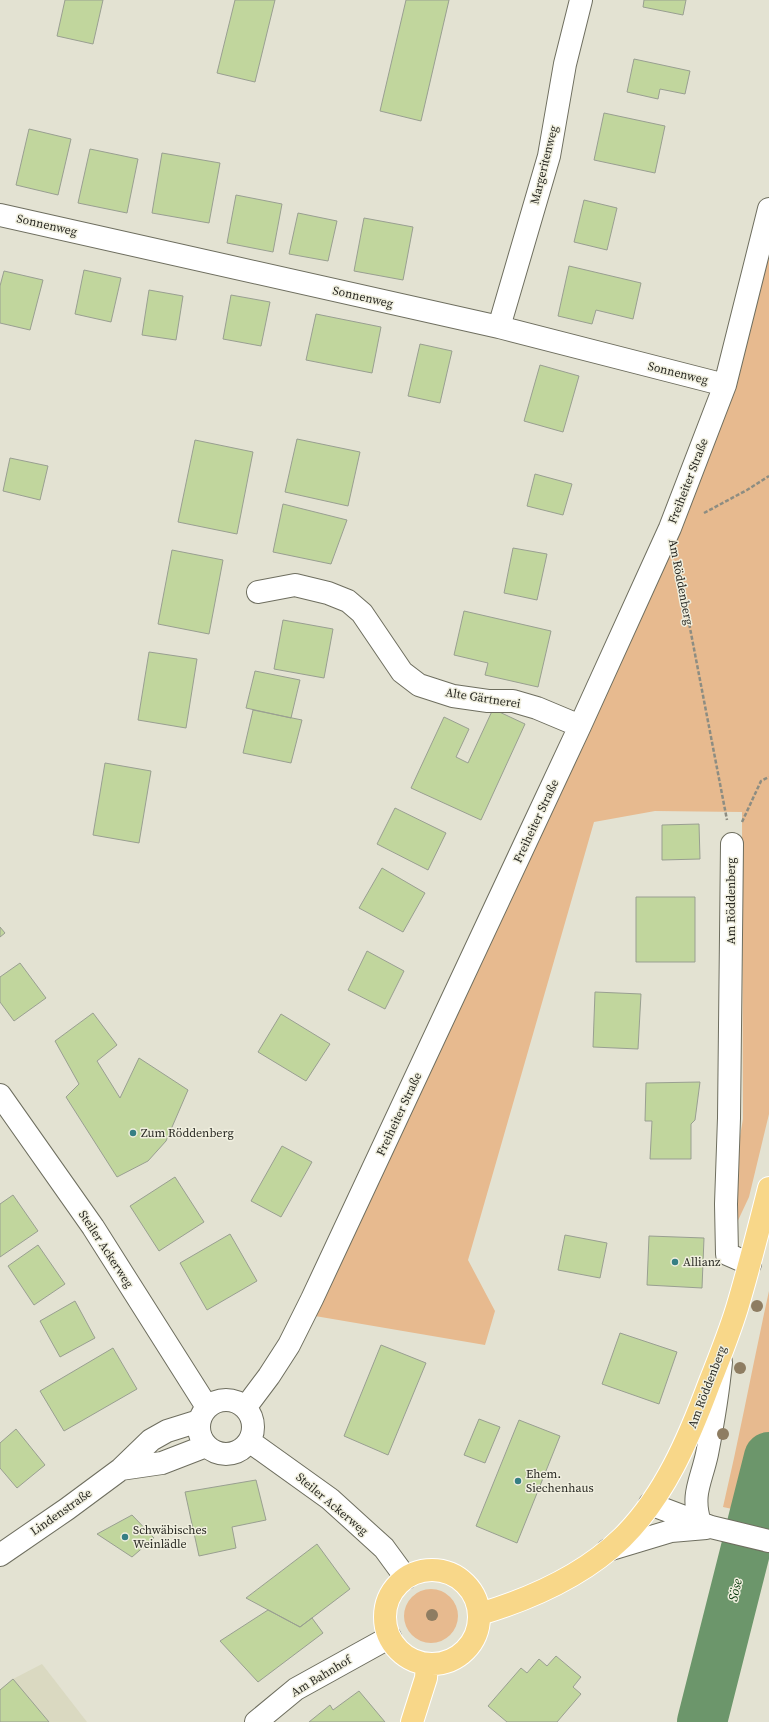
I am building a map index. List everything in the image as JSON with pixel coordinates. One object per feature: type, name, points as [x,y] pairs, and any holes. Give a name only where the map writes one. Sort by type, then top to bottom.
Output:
[{"type":"main road","name":"Am Röddenberg","points":[[608,1550],[623,1537],[650,1504],[684,1446],[722,1351],[750,1264],[769,1188]]},
{"type":"main road","points":[[480,1614],[500,1608],[557,1583],[584,1567],[608,1550]]},
{"type":"main road","points":[[426,1570],[438,1570],[448,1573],[466,1584],[473,1593],[480,1614],[478,1628],[473,1640],[465,1651],[454,1659],[441,1664],[428,1664],[412,1660],[405,1656],[390,1637],[386,1626],[387,1604],[391,1594],[406,1578],[426,1570]]},
{"type":"main road","points":[[412,1722],[426,1678],[428,1664]]},
{"type":"street","name":"Margeritenweg","points":[[499,327],[548,156],[565,64],[581,0]]},
{"type":"street","name":"Freiheiter Straße","points":[[245,1408],[269,1376],[289,1345],[312,1299],[580,726],[670,528],[725,384],[769,209]]},
{"type":"street","name":"Sonnenweg","points":[[0,215],[499,327],[725,384]]},
{"type":"street","name":"Alte Gärtnerei","points":[[258,592],[295,586],[328,593],[348,601],[362,613],[402,672],[419,685],[453,696],[488,702],[513,702],[537,708],[580,726]]},
{"type":"street","name":"Am Röddenberg","points":[[732,844],[729,1118],[726,1204],[728,1254],[750,1264]]},
{"type":"street","name":"Steiler Ackerweg","points":[[0,1095],[93,1227],[203,1414],[199,1429],[206,1446]]},
{"type":"street","points":[[706,1525],[695,1501],[707,1456],[717,1398],[722,1351]]},
{"type":"street","points":[[203,1414],[216,1402],[226,1400],[236,1402],[245,1408],[250,1415],[253,1424],[253,1433],[244,1448],[229,1454],[221,1454],[212,1451],[206,1446]]},
{"type":"street","name":"Lindenstraße","points":[[0,1555],[67,1509],[121,1469],[151,1440],[203,1414]]},
{"type":"street","name":"Steiler Ackerweg","points":[[249,1441],[330,1499],[384,1548],[406,1578]]},
{"type":"street","name":"Lindenstraße","points":[[121,1469],[162,1463],[206,1446]]},
{"type":"street","points":[[650,1504],[706,1525],[769,1540]]},
{"type":"street","points":[[608,1550],[671,1531],[706,1525]]},
{"type":"street","name":"Am Bahnhof","points":[[256,1722],[296,1689],[390,1637]]},
{"type":"path","points":[[700,516],[769,476]]},
{"type":"path","name":"Am Röddenberg","points":[[678,567],[732,844]]},
{"type":"path","points":[[741,824],[761,781],[769,777]]},
{"type":"shaded area","points":[[769,246],[769,1114],[749,1197],[734,1229],[735,1165],[743,1119],[742,812],[655,811],[594,822],[468,1260],[495,1311],[485,1345],[315,1316],[679,531]]},
{"type":"shaded area","points":[[769,1291],[769,1517],[723,1507]]},
{"type":"shaded area","points":[[426,1589],[436,1589],[446,1593],[454,1601],[458,1611],[458,1621],[454,1631],[446,1639],[436,1643],[426,1643],[416,1639],[408,1631],[404,1621],[404,1611],[408,1601],[416,1593]]},
{"type":"shaded area","points":[[42,1664],[87,1722],[0,1722],[0,1690],[13,1679]]},
{"type":"building","points":[[65,0],[103,0],[93,44],[57,36]]},
{"type":"building","points":[[235,0],[275,0],[255,82],[217,73]]},
{"type":"building","points":[[406,0],[449,0],[421,121],[380,111]]},
{"type":"building","points":[[644,0],[686,0],[683,15],[643,7]]},
{"type":"building","points":[[634,59],[690,71],[685,94],[660,89],[658,99],[627,92]]},
{"type":"building","points":[[604,113],[665,126],[655,173],[594,160]]},
{"type":"building","points":[[29,129],[71,139],[58,195],[16,185]]},
{"type":"building","points":[[90,149],[138,159],[127,213],[78,203]]},
{"type":"building","points":[[162,153],[220,163],[209,223],[152,213]]},
{"type":"building","points":[[236,195],[282,204],[273,252],[227,243]]},
{"type":"building","points":[[584,200],[617,208],[607,250],[574,242]]},
{"type":"building","points":[[298,213],[337,221],[328,261],[289,254]]},
{"type":"building","points":[[364,218],[413,227],[403,280],[354,271]]},
{"type":"building","points":[[569,266],[641,283],[633,319],[596,310],[592,324],[558,316]]},
{"type":"building","points":[[84,270],[121,278],[111,322],[75,314]]},
{"type":"building","points":[[4,271],[43,280],[30,330],[0,323],[0,286]]},
{"type":"building","points":[[149,290],[183,296],[176,340],[142,335]]},
{"type":"building","points":[[231,295],[270,302],[261,346],[223,339]]},
{"type":"building","points":[[316,314],[381,327],[372,373],[306,360]]},
{"type":"building","points":[[420,344],[452,351],[440,403],[408,396]]},
{"type":"building","points":[[540,365],[579,376],[563,432],[524,421]]},
{"type":"building","points":[[297,439],[360,452],[348,506],[285,492]]},
{"type":"building","points":[[195,440],[253,452],[237,534],[178,522]]},
{"type":"building","points":[[10,458],[48,466],[40,500],[3,491]]},
{"type":"building","points":[[535,474],[572,484],[563,515],[527,506]]},
{"type":"building","points":[[283,504],[347,520],[331,564],[273,552]]},
{"type":"building","points":[[513,548],[547,554],[537,600],[504,593]]},
{"type":"building","points":[[172,550],[223,560],[209,634],[158,624]]},
{"type":"building","points":[[464,611],[551,631],[538,687],[485,675],[488,663],[454,655]]},
{"type":"building","points":[[283,620],[333,629],[324,678],[274,669]]},
{"type":"building","points":[[149,652],[197,659],[186,728],[138,720]]},
{"type":"building","points":[[255,671],[300,680],[291,718],[246,708]]},
{"type":"building","points":[[493,709],[525,724],[481,820],[411,788],[444,717],[469,729],[456,757],[468,763]]},
{"type":"building","points":[[253,710],[302,720],[291,763],[243,753]]},
{"type":"building","points":[[105,763],[151,771],[139,843],[93,835]]},
{"type":"building","points":[[395,808],[446,833],[428,870],[377,844]]},
{"type":"building","points":[[699,824],[700,859],[662,860],[662,825]]},
{"type":"building","points":[[382,868],[425,893],[403,932],[359,908]]},
{"type":"building","points":[[636,897],[695,897],[695,962],[636,962]]},
{"type":"building","points":[[0,927],[5,933],[0,937]]},
{"type":"building","points":[[367,951],[404,971],[385,1009],[348,990]]},
{"type":"building","points":[[20,963],[46,998],[14,1021],[0,1002],[0,977]]},
{"type":"building","points":[[595,992],[641,994],[638,1049],[593,1047]]},
{"type":"building","points":[[93,1013],[117,1045],[97,1061],[120,1098],[139,1058],[188,1090],[166,1141],[148,1161],[117,1177],[66,1097],[79,1084],[55,1041]]},
{"type":"building","points":[[281,1014],[330,1044],[306,1081],[258,1052]]},
{"type":"building","points":[[700,1082],[695,1120],[691,1124],[691,1159],[650,1159],[652,1121],[645,1121],[646,1083]]},
{"type":"building","points":[[282,1146],[312,1162],[281,1217],[251,1201]]},
{"type":"building","points":[[175,1177],[204,1222],[159,1251],[130,1206]]},
{"type":"building","points":[[13,1195],[38,1231],[0,1257],[0,1204]]},
{"type":"building","points":[[230,1234],[257,1281],[207,1310],[180,1263]]},
{"type":"building","points":[[565,1235],[607,1243],[600,1278],[558,1270]]},
{"type":"building","name":"Allianz","points":[[649,1236],[704,1238],[702,1288],[647,1285]]},
{"type":"building","points":[[38,1245],[65,1284],[34,1305],[8,1266]]},
{"type":"building","points":[[75,1301],[95,1338],[60,1357],[40,1321]]},
{"type":"building","points":[[620,1333],[677,1352],[659,1404],[602,1384]]},
{"type":"building","points":[[381,1345],[426,1363],[388,1455],[344,1436]]},
{"type":"building","points":[[113,1348],[137,1389],[64,1431],[40,1391]]},
{"type":"building","points":[[479,1419],[500,1427],[485,1463],[464,1455]]},
{"type":"building","name":"Ehem. Siechenhaus","points":[[519,1420],[560,1436],[517,1543],[476,1526]]},
{"type":"building","points":[[16,1429],[45,1465],[17,1488],[0,1468],[0,1443]]},
{"type":"building","points":[[256,1480],[266,1520],[232,1527],[236,1548],[199,1556],[185,1492]]},
{"type":"building","points":[[132,1515],[154,1538],[132,1557],[97,1534]]},
{"type":"building","points":[[317,1544],[350,1589],[300,1627],[246,1598]]},
{"type":"building","points":[[268,1610],[300,1627],[312,1618],[323,1633],[258,1682],[220,1641]]},
{"type":"building","points":[[556,1656],[581,1677],[573,1687],[581,1694],[557,1722],[507,1722],[488,1706],[521,1668],[527,1673],[539,1659],[547,1666]]},
{"type":"building","points":[[13,1679],[49,1722],[0,1722],[0,1690]]},
{"type":"building","points":[[359,1691],[385,1722],[309,1722],[330,1705],[333,1710]]},
{"type":"waterway","name":"Söse","points":[[702,1722],[769,1457]]},
{"type":"place","name":"Zum Röddenberg","points":[[133,1133]]},
{"type":"place","name":"Allianz","points":[[675,1262]]},
{"type":"place","name":"Ehem. Siechenhaus","points":[[518,1481]]},
{"type":"place","name":"Schwäbisches Weinlädle","points":[[125,1537]]}]
